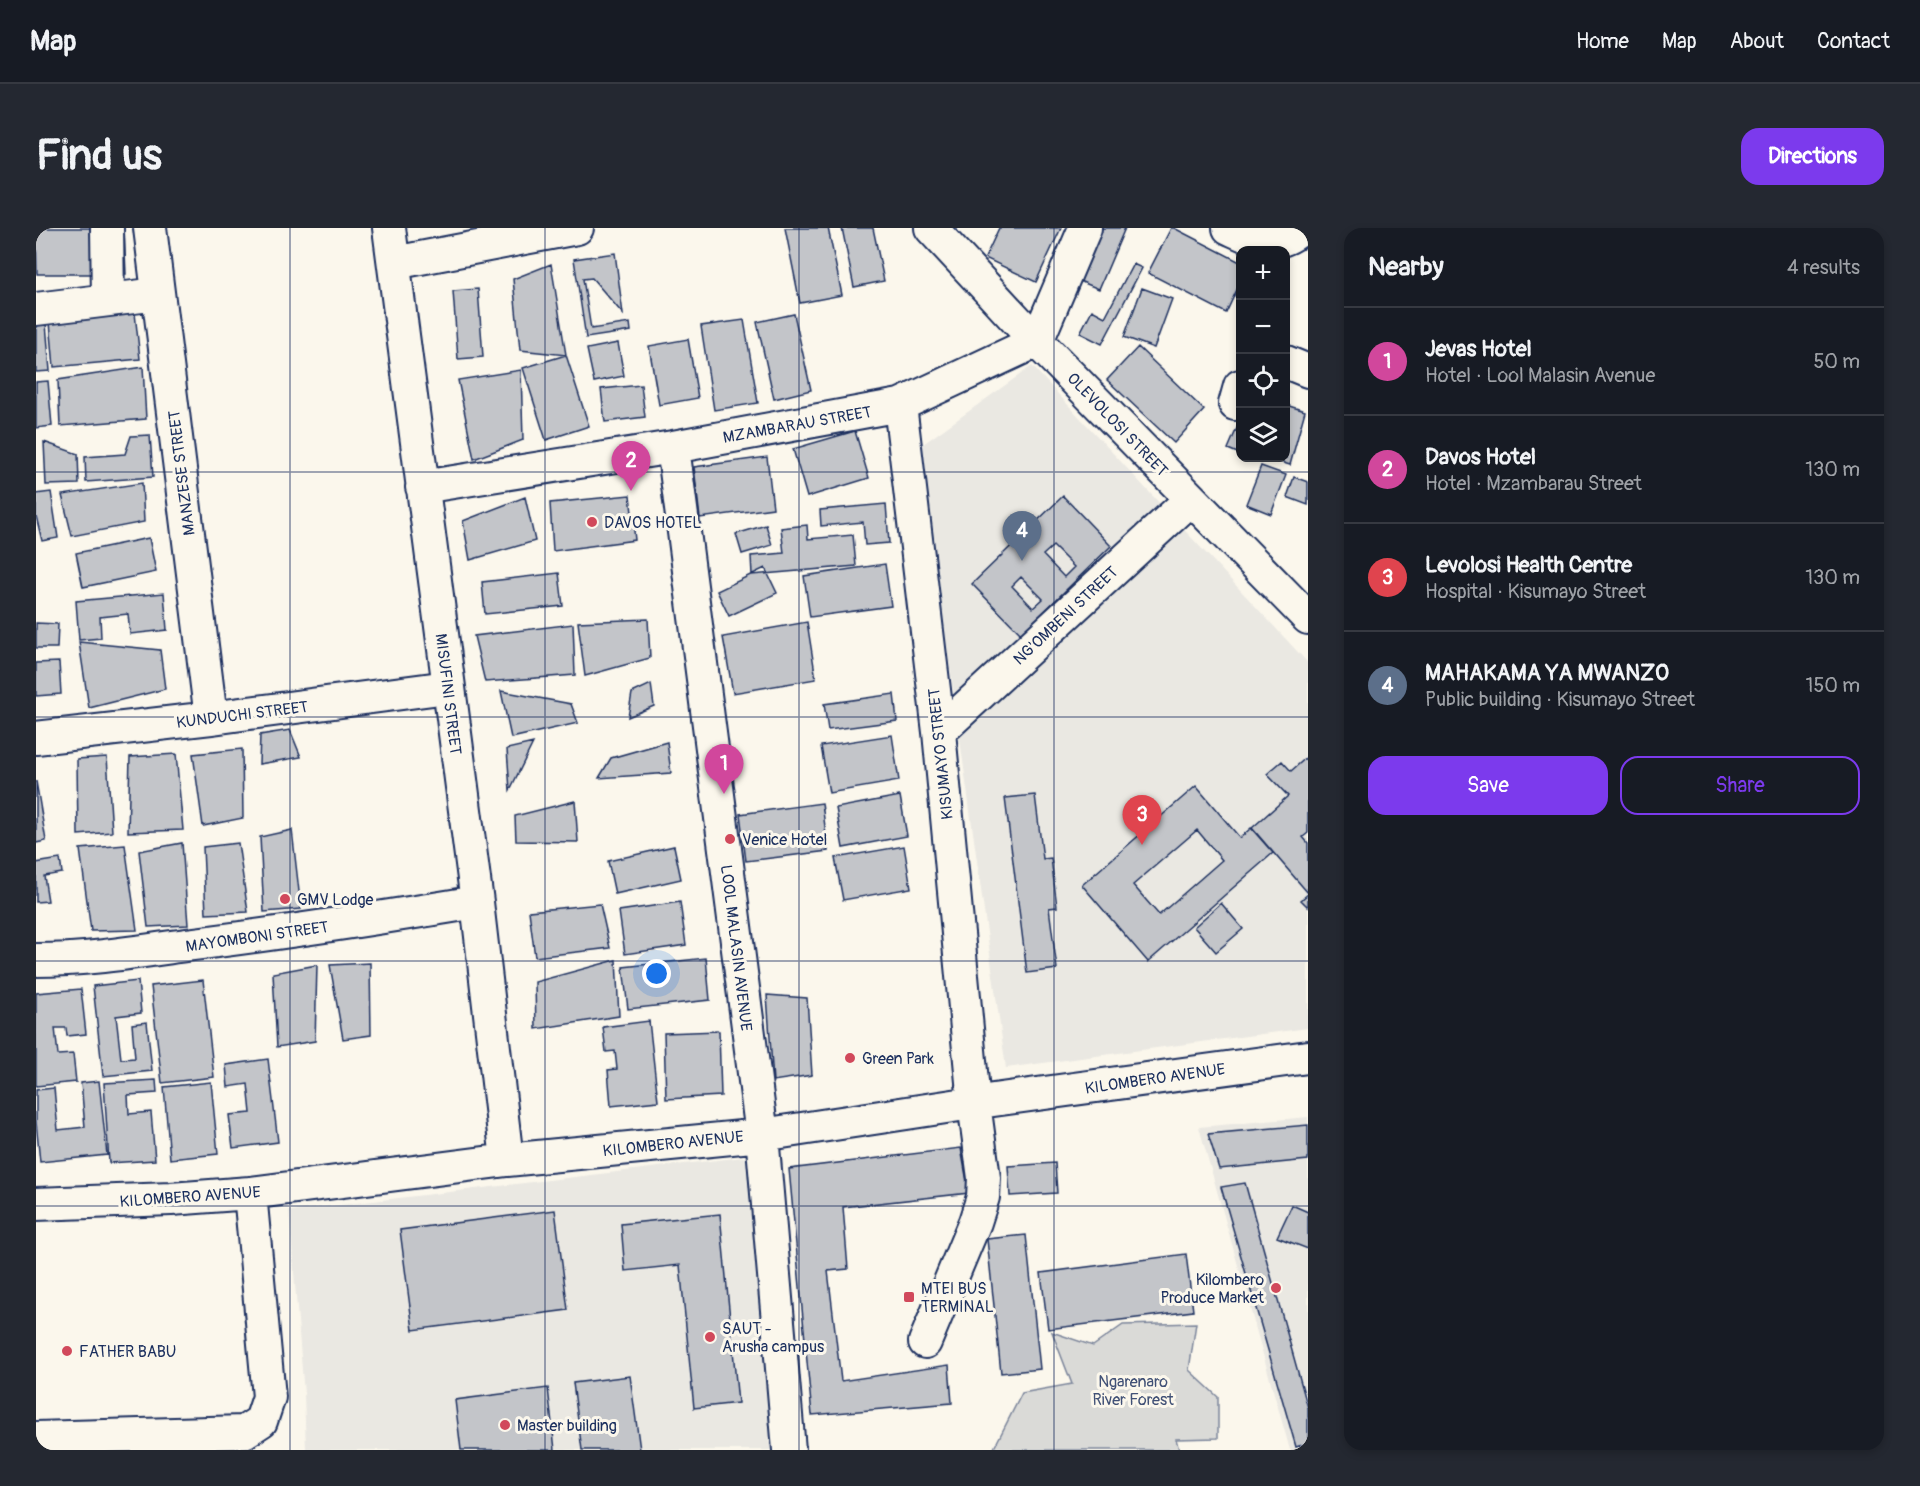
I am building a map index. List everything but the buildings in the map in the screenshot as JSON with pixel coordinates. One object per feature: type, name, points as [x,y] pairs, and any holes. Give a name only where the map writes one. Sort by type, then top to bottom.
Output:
[{"type":"street","points":[[107,228],[108,300]]},
{"type":"street","name":"MANZESE STREET","points":[[150,228],[211,718]]},
{"type":"street","name":"MISUFINI STREET","points":[[389,228],[477,902],[507,1160]]},
{"type":"street","points":[[394,263],[577,228]]},
{"type":"street","name":"OLEVOLOSI STREET","points":[[931,228],[1037,341],[1308,618]]},
{"type":"street","points":[[1037,341],[1086,228]]},
{"type":"street","points":[[1229,228],[1256,240],[1270,243],[1289,240]]},
{"type":"street","points":[[36,309],[158,294]]},
{"type":"street","name":"MZAMBARAU STREET","points":[[422,486],[673,447],[900,405],[1037,341]]},
{"type":"street","points":[[1290,363],[1308,370]]},
{"type":"street","name":"KISUMAYO STREET","points":[[900,405],[939,732],[974,1103],[984,1178],[983,1197],[975,1222],[925,1342]]},
{"type":"street","name":"LOOL MALASIN AVENUE","points":[[673,447],[762,1135],[789,1450]]},
{"type":"street","name":"NG'OMBENI STREET","points":[[939,732],[1191,499]]},
{"type":"street","name":"KUNDUCHI STREET","points":[[36,738],[448,687]]},
{"type":"street","name":"MAYOMBONI STREET","points":[[36,960],[64,960],[229,940],[477,902]]},
{"type":"street","name":"KILOMBERO AVENUE","points":[[36,1204],[171,1199],[250,1193],[507,1160],[762,1135],[1308,1057]]},
{"type":"street","points":[[36,1438],[244,1432],[261,1421],[269,1397],[250,1193]]},
{"type":"shaded area","points":[[1032,366],[1308,663],[1308,1028],[1006,1068],[919,447]]},
{"type":"shaded area","name":"Kilombero Produce Market","points":[[1308,1117],[1308,1450],[1290,1450],[1199,1127]]},
{"type":"shaded area","points":[[743,1157],[750,1161],[775,1450],[306,1450],[304,1394],[289,1211]]},
{"type":"green space","name":"Ngarenaro River Forest","points":[[1196,1323],[1189,1370],[1218,1397],[1218,1438],[1176,1439],[1179,1450],[993,1450],[1022,1393],[1072,1384],[1052,1332],[1093,1346],[1123,1325]]},
{"type":"place","name":"Davos Hotel","points":[[631,491]]},
{"type":"place","name":"DAVOS HOTEL","points":[[592,522]]},
{"type":"place","name":"MAHAKAMA YA MWANZO","points":[[1022,561]]},
{"type":"place","name":"Jevas Hotel","points":[[724,794]]},
{"type":"place","name":"Venice Hotel","points":[[730,839]]},
{"type":"place","name":"Levolosi Health Centre","points":[[1142,845]]},
{"type":"place","name":"GMV Lodge","points":[[285,899]]},
{"type":"place","name":"Green Park","points":[[850,1058]]},
{"type":"place","name":"Kilombero Produce Market","points":[[1276,1288]]},
{"type":"place","name":"MTEI BUS TERMINAL","points":[[909,1297]]},
{"type":"place","name":"SAUT - Arusha campus","points":[[710,1337]]},
{"type":"place","name":"FATHER BABU","points":[[67,1351]]},
{"type":"place","name":"Master building","points":[[505,1425]]}]
